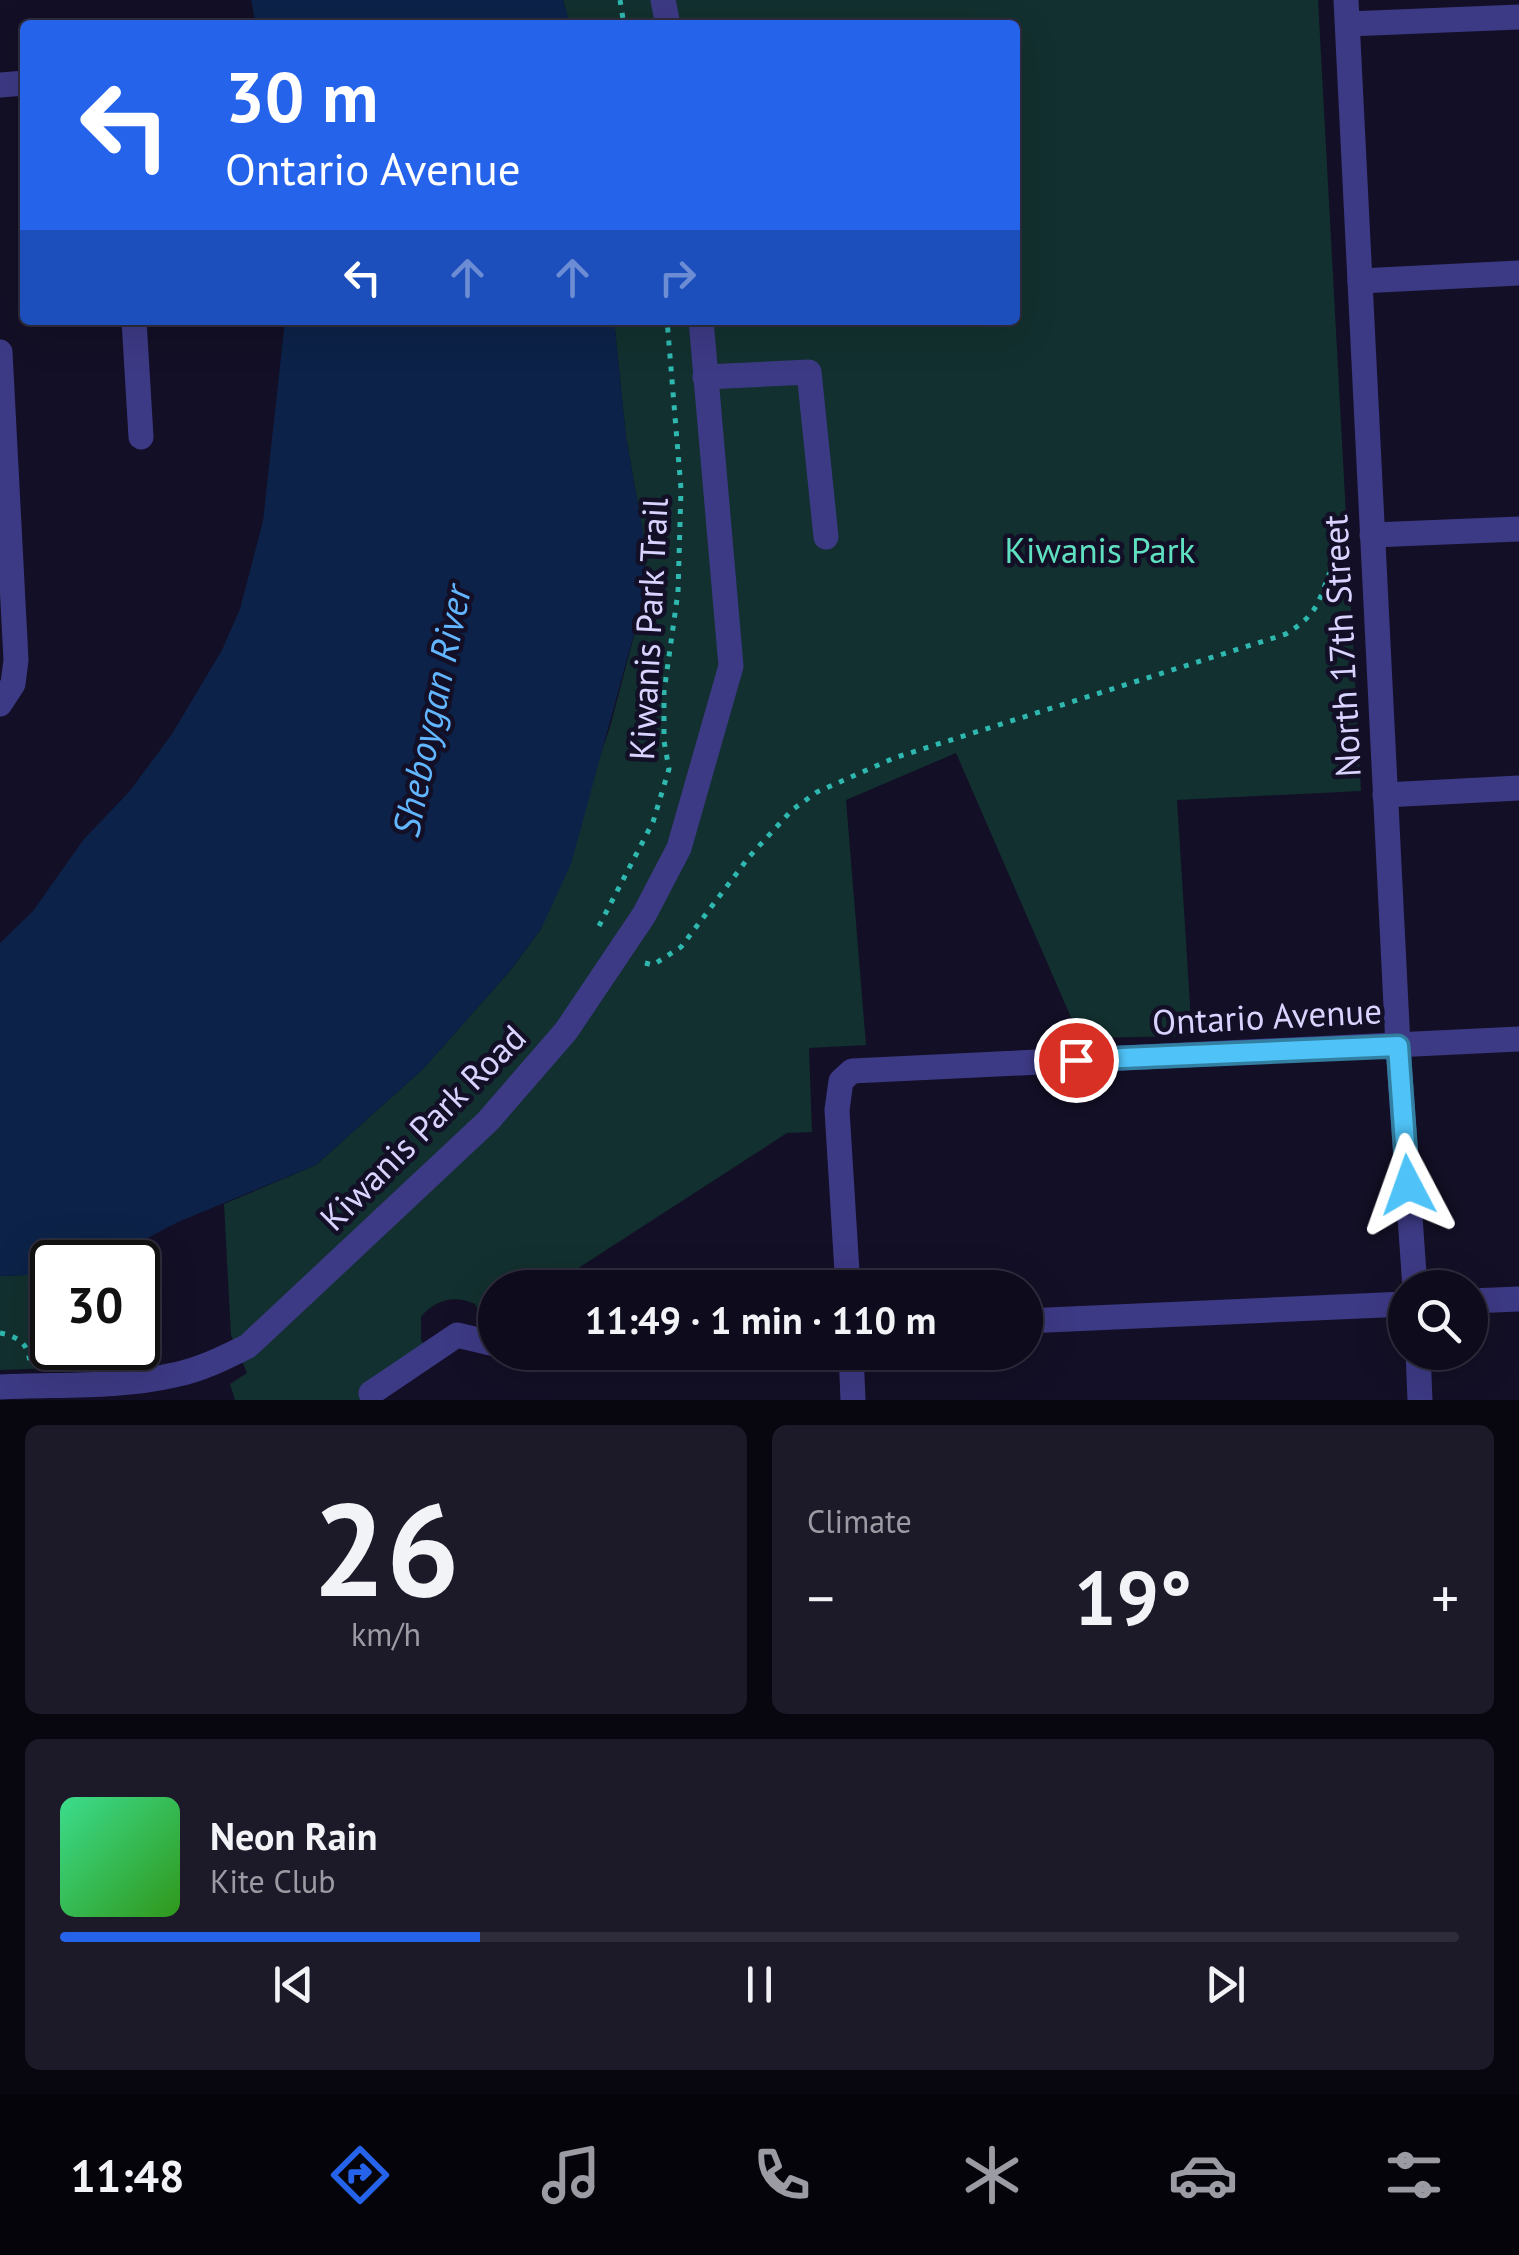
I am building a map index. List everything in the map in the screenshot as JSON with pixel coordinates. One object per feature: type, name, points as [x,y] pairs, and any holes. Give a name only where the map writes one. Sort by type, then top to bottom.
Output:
[{"type":"street","points":[[663,0],[673,0]]},
{"type":"street","points":[[1347,12],[1519,16]]},
{"type":"street","name":"North 17th Street","points":[[1347,12],[1398,1046],[1413,1270]]},
{"type":"street","points":[[1360,281],[1519,273]]},
{"type":"street","points":[[134,325],[141,437]]},
{"type":"street","name":"Kiwanis Park Road","points":[[32,1386],[174,1375],[209,1365],[248,1346],[488,1121],[566,1031],[644,916],[679,848],[731,666],[701,325]]},
{"type":"street","points":[[0,352],[16,660],[13,684],[0,704]]},
{"type":"street","points":[[706,376],[809,372],[826,537]]},
{"type":"street","points":[[1372,536],[1519,529]]},
{"type":"street","points":[[1385,796],[1519,788]]},
{"type":"street","name":"Ontario Avenue","points":[[847,1270],[837,1110],[841,1080],[852,1070],[1519,1039]]},
{"type":"street","points":[[1488,1300],[1519,1299]]},
{"type":"street","points":[[1043,1320],[1388,1305]]},
{"type":"street","points":[[372,1393],[458,1335],[478,1340]]},
{"type":"street","points":[[853,1370],[854,1400]]},
{"type":"street","points":[[1419,1370],[1420,1400]]},
{"type":"street","points":[[0,1387],[32,1386]]},
{"type":"path","name":"Kiwanis Park Trail","points":[[599,926],[652,822],[669,769],[664,741],[664,692],[678,592],[681,489],[667,325]]},
{"type":"path","points":[[618,956],[653,965],[681,947],[749,858],[792,810],[816,792],[894,758],[1286,634],[1306,621],[1321,603],[1330,574],[1374,575]]},
{"type":"path","points":[[0,1333],[17,1338],[27,1347],[32,1386]]},
{"type":"green space","name":"Kiwanis Park","points":[[563,0],[1318,0],[1361,791],[1177,800],[1192,1036],[1080,1038],[956,753],[846,800],[866,1045],[809,1048],[812,1132],[787,1133],[575,1270],[478,1270],[478,1309],[475,1304],[453,1299],[432,1306],[421,1317],[421,1340],[425,1346],[369,1400],[235,1400],[230,1384],[247,1373],[231,1335],[224,1204],[316,1165],[423,1069],[509,972],[541,929],[610,727],[646,590],[643,533],[626,437],[615,325],[1020,325],[1020,20],[569,20]]},
{"type":"green space","points":[[30,1275],[30,1369],[0,1370],[0,1276]]},
{"type":"water","points":[[251,0],[563,0],[569,20],[255,20]]},
{"type":"water","name":"Sheboygan River","points":[[284,325],[615,325],[626,437],[643,533],[646,590],[571,864],[541,929],[509,972],[423,1069],[316,1165],[144,1240],[30,1240],[30,1275],[0,1276],[0,943],[33,911],[84,839],[129,792],[172,734],[222,650],[240,609],[263,521]]},
{"type":"route","points":[[1076,1060],[1398,1046],[1408,1185]]}]
